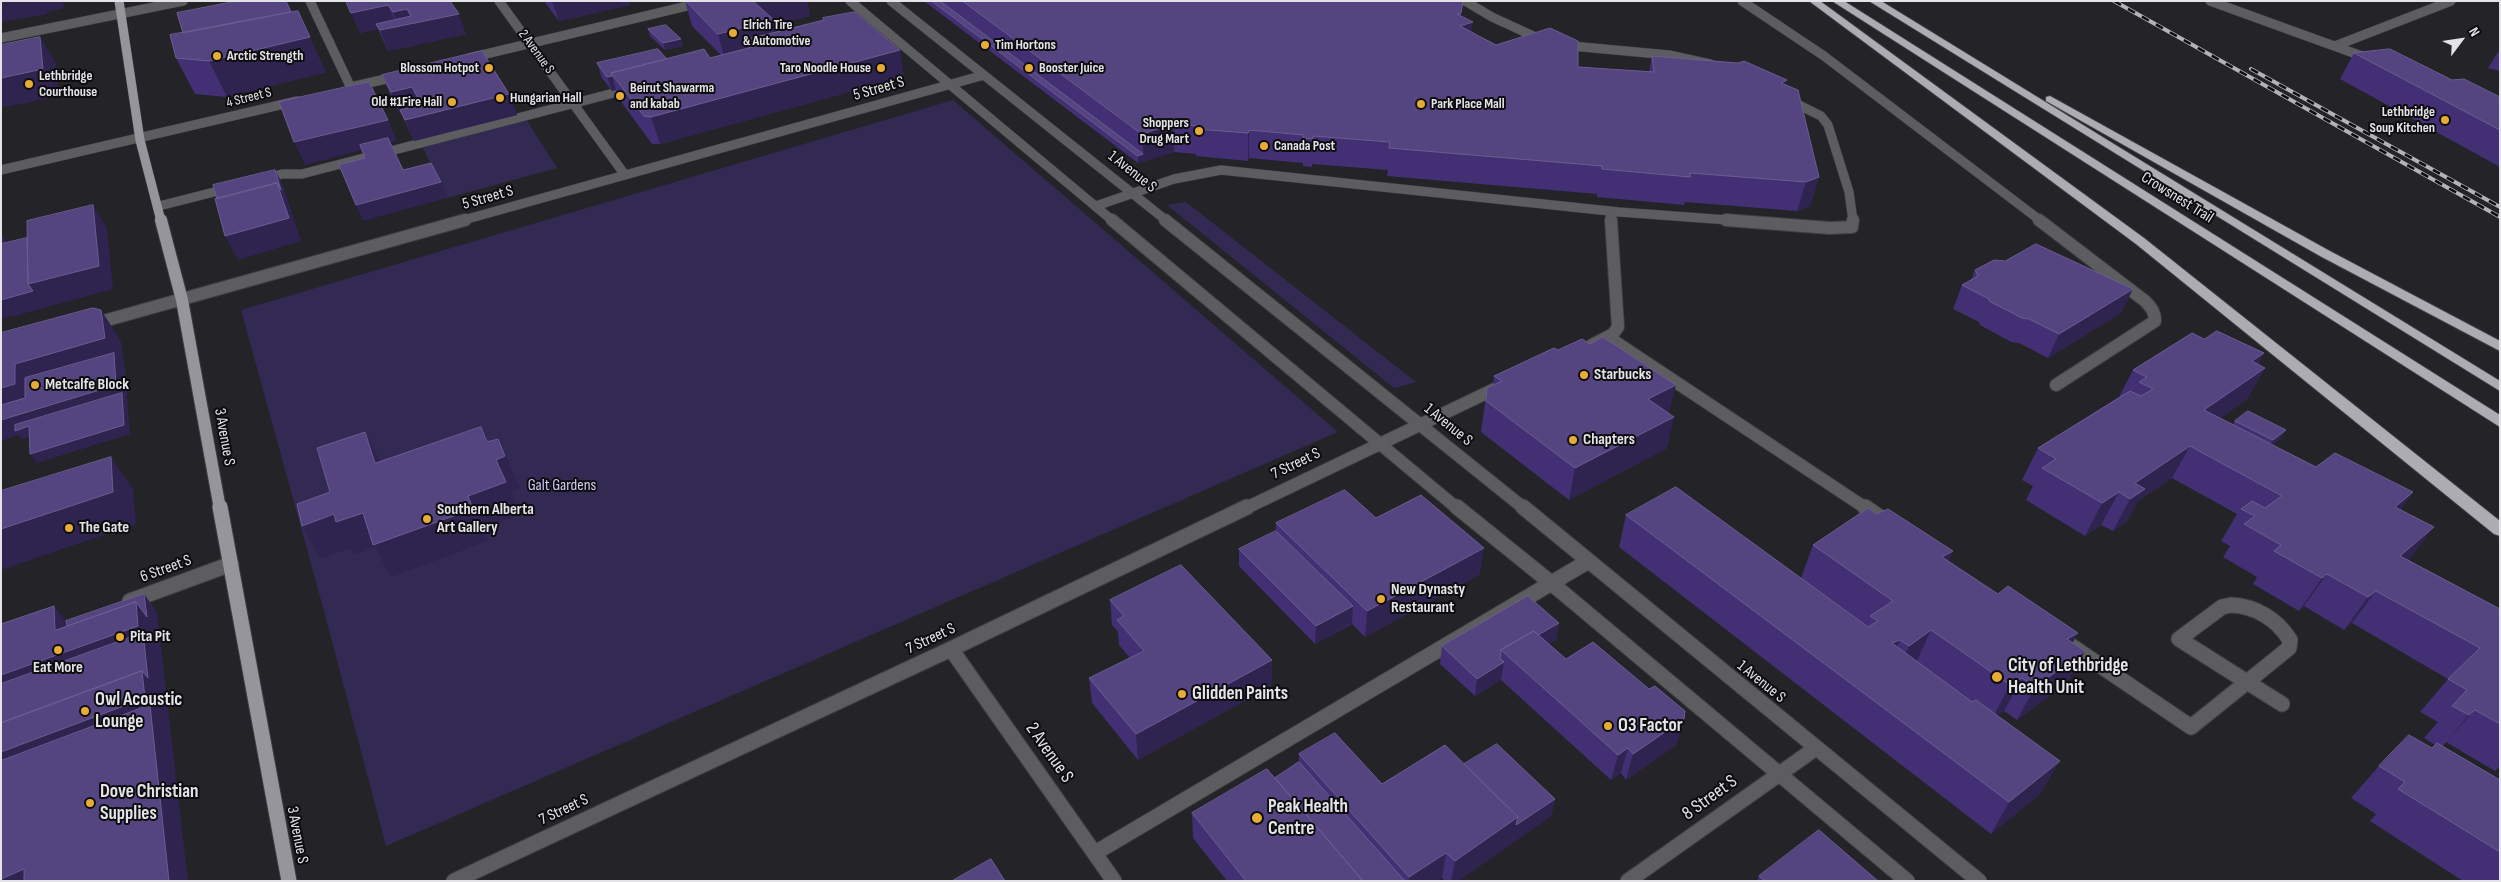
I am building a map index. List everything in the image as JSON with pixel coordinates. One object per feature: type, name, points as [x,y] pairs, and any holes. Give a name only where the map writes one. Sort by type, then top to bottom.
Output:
[{"type":"highway","points":[[1814,1],[2140,241],[2231,312],[2500,530]]},
{"type":"highway","name":"Crowsnest Trail","points":[[1837,1],[2500,422]]},
{"type":"highway","name":"Crowsnest Trail","points":[[1874,1],[2500,387]]},
{"type":"highway","points":[[1880,1],[2324,253],[2500,347]]},
{"type":"main road","name":"3 Avenue S","points":[[120,8],[140,140],[159,206],[182,300],[289,881]]},
{"type":"street","points":[[1,38],[120,8],[183,1]]},
{"type":"street","points":[[310,1],[346,89],[408,73]]},
{"type":"street","name":"2 Avenue S","points":[[499,1],[625,175]]},
{"type":"street","points":[[455,62],[708,1]]},
{"type":"street","points":[[850,1],[875,28],[950,84],[1379,444],[1550,582],[1907,881]]},
{"type":"street","name":"1 Avenue S","points":[[891,1],[1420,424],[1979,881]]},
{"type":"street","points":[[1465,1],[1470,6],[1526,34],[1552,43],[1589,49],[1669,56],[1718,66]]},
{"type":"street","points":[[1742,1],[1824,56],[2151,307],[2154,313],[2154,321],[2056,385]]},
{"type":"street","points":[[2210,1],[2381,62]]},
{"type":"street","points":[[2335,46],[2451,1]]},
{"type":"street","name":"5 Street S","points":[[84,327],[984,75]]},
{"type":"street","points":[[254,182],[282,174],[302,174],[640,86]]},
{"type":"street","points":[[1096,206],[1202,172],[1221,170],[1370,184],[1610,211],[1829,228],[1852,227],[1854,222],[1850,199],[1828,125],[1821,116],[1774,92]]},
{"type":"street","name":"4 Street S","points":[[1,170],[140,140],[304,99]]},
{"type":"street","points":[[159,206],[236,186]]},
{"type":"street","points":[[1583,348],[1608,337],[1618,327],[1619,318],[1610,211]]},
{"type":"street","points":[[1608,337],[1894,526]]},
{"type":"street","name":"7 Street S","points":[[454,881],[951,649],[1513,380]]},
{"type":"street","points":[[1095,853],[1550,582],[1587,562]]},
{"type":"street","name":"6 Street S","points":[[114,606],[231,564]]},
{"type":"street","points":[[2054,634],[2191,727],[2247,681],[2280,656],[2290,644],[2285,631],[2265,616],[2240,606],[2227,605],[2179,638],[2247,681],[2282,704]]},
{"type":"street","name":"2 Avenue S","points":[[951,649],[1114,881]]},
{"type":"street","name":"8 Street S","points":[[1628,881],[1779,772],[1816,748]]},
{"type":"green space","name":"Galt Gardens","points":[[953,100],[1338,432],[386,846],[324,611],[241,310]]},
{"type":"green space","points":[[526,119],[557,168],[447,198],[422,146]]},
{"type":"green space","points":[[1186,202],[1416,382],[1394,388],[1167,205]]},
{"type":"building","points":[[237,1],[286,1],[291,12],[183,33],[177,13]]},
{"type":"building","points":[[346,1],[450,1],[459,14],[380,30],[376,24],[411,16],[407,9],[393,12],[388,5],[351,13]]},
{"type":"building","points":[[686,1],[756,1],[754,2],[774,20],[718,34]]},
{"type":"building","points":[[932,1],[940,1],[1143,154],[1138,156]]},
{"type":"building","name":"Park Place Mall","points":[[963,1],[1463,1],[1461,13],[1457,14],[1473,22],[1460,26],[1496,45],[1550,28],[1578,41],[1578,67],[1654,72],[1652,56],[1738,63],[1744,61],[1787,80],[1781,83],[1798,90],[1819,177],[1806,182],[1690,173],[1690,177],[1602,169],[1602,166],[1389,148],[1390,142],[1313,136],[1313,139],[1303,138],[1304,135],[1249,130],[1248,133],[1196,129],[1197,126],[1173,124],[1142,134]]},
{"type":"building","points":[[298,11],[310,37],[209,61],[176,58],[170,35]]},
{"type":"building","points":[[855,12],[900,50],[651,117],[644,116],[611,73],[704,49],[710,58],[756,46],[748,39],[824,20],[823,18]]},
{"type":"building","points":[[666,25],[681,39],[663,43],[648,29]]},
{"type":"building","points":[[40,37],[43,69],[1,78],[1,45]]},
{"type":"building","points":[[658,49],[667,59],[611,73],[612,76],[607,77],[597,63]]},
{"type":"building","points":[[2390,49],[2452,80],[2464,79],[2500,97],[2500,130],[2354,53]]},
{"type":"building","points":[[482,51],[509,94],[405,120],[400,110],[416,106],[414,104],[420,102],[412,87],[391,92],[382,75]]},
{"type":"building","points":[[369,82],[388,120],[294,142],[279,102]]},
{"type":"building","points":[[388,138],[403,170],[431,163],[441,182],[356,205],[339,165],[365,158],[360,145]]},
{"type":"building","points":[[275,170],[281,190],[277,183],[217,199],[213,185]]},
{"type":"building","points":[[277,183],[289,218],[225,236],[215,199]]},
{"type":"building","points":[[93,205],[99,266],[28,284],[27,221]]},
{"type":"building","points":[[27,238],[28,284],[33,291],[1,300],[1,244]]},
{"type":"building","points":[[2036,244],[2133,289],[2059,334],[2029,319],[2022,318],[1962,285],[1978,276],[1975,270],[1994,260],[2005,261]]},
{"type":"building","points":[[93,308],[101,310],[105,338],[15,364],[15,384],[1,388],[1,333]]},
{"type":"building","points":[[2217,331],[2264,353],[2252,361],[2265,368],[2204,410],[2316,467],[2335,453],[2413,492],[2395,507],[2434,527],[2400,556],[2500,609],[2500,724],[2475,710],[2469,715],[2452,706],[2467,690],[2448,679],[2480,648],[2376,591],[2368,597],[2327,574],[2322,578],[2274,551],[2281,545],[2244,524],[2255,516],[2241,509],[2252,501],[2265,508],[2282,496],[2190,446],[2135,483],[2145,489],[2130,499],[2119,492],[2102,503],[2042,468],[2056,459],[2038,448],[2130,391],[2141,396],[2153,389],[2139,382],[2147,377],[2133,370],[2192,333],[2204,339]]},
{"type":"building","name":"Chapters","points":[[1603,337],[1676,385],[1648,399],[1674,417],[1575,468],[1486,401],[1487,388],[1502,381],[1494,376],[1554,348],[1558,350],[1582,339],[1590,344]]},
{"type":"building","points":[[114,353],[116,385],[1,420],[1,405],[25,398],[25,378]]},
{"type":"building","points":[[122,393],[124,425],[30,454],[29,426],[15,431],[15,425]]},
{"type":"building","points":[[2248,411],[2286,430],[2273,440],[2235,421]]},
{"type":"building","points":[[481,427],[487,442],[498,439],[505,456],[496,460],[506,482],[468,496],[473,509],[373,545],[363,513],[336,522],[334,514],[302,526],[297,504],[330,492],[317,448],[365,432],[375,463]]},
{"type":"building","points":[[111,457],[113,492],[1,529],[1,491]]},
{"type":"building","points":[[1676,487],[1868,627],[1878,621],[1870,616],[1893,601],[1813,545],[1868,508],[1876,514],[1888,509],[1953,551],[1942,557],[1998,594],[2008,586],[2078,633],[2067,639],[2085,651],[2035,687],[2022,678],[2010,685],[1931,630],[1909,646],[1900,640],[1892,643],[1972,702],[1976,700],[2060,761],[2009,802],[1626,515]]},
{"type":"building","name":"New Dynasty Restaurant","points":[[1345,490],[1376,518],[1421,495],[1484,548],[1367,611],[1276,523]]},
{"type":"building","points":[[1276,531],[1353,606],[1316,626],[1239,549]]},
{"type":"building","points":[[1181,565],[1272,660],[1136,734],[1089,678],[1144,651],[1117,620],[1124,616],[1110,600]]},
{"type":"building","points":[[144,594],[147,617],[136,602],[67,626],[66,621]]},
{"type":"building","points":[[1528,596],[1559,623],[1538,635],[1534,631],[1501,650],[1500,658],[1504,662],[1477,679],[1442,646]]},
{"type":"building","points":[[136,602],[138,626],[1,675],[1,624],[54,606],[55,630]]},
{"type":"building","points":[[1534,631],[1566,659],[1593,642],[1649,689],[1655,686],[1685,711],[1684,719],[1633,754],[1628,748],[1618,755],[1501,650]]},
{"type":"building","points":[[143,633],[148,678],[142,671],[1,723],[1,684]]},
{"type":"building","points":[[142,671],[145,698],[1,752],[1,723]]},
{"type":"building","points":[[150,705],[169,881],[24,881],[24,869],[1,879],[1,761]]},
{"type":"building","points":[[1335,733],[1382,784],[1445,745],[1518,817],[1455,861],[1446,853],[1409,877],[1299,754]]},
{"type":"building","points":[[2409,735],[2432,748],[2437,743],[2500,780],[2500,852],[2398,789],[2405,782],[2379,766]]},
{"type":"building","points":[[1497,744],[1555,799],[1516,825],[1518,817],[1464,764]]},
{"type":"building","points":[[1299,762],[1405,881],[1363,881],[1275,778]]},
{"type":"building","name":"Peak Health Centre","points":[[1267,769],[1363,881],[1246,881],[1192,813]]},
{"type":"building","points":[[1819,830],[1878,881],[1765,881],[1759,876]]},
{"type":"building","points":[[991,859],[1005,881],[952,881]]},
{"type":"railway","points":[[2114,1],[2500,217]]},
{"type":"railway","points":[[2251,69],[2500,207]]},
{"type":"place","name":"Elrich Tire & Automotive","points":[[733,33]]},
{"type":"place","name":"Tim Hortons","points":[[985,45]]},
{"type":"place","name":"Arctic Strength","points":[[217,56]]},
{"type":"place","name":"Blossom Hotpot","points":[[489,68]]},
{"type":"place","name":"Taro Noodle House","points":[[881,68]]},
{"type":"place","name":"Booster Juice","points":[[1029,68]]},
{"type":"place","name":"Lethbridge Courthouse","points":[[29,84]]},
{"type":"place","name":"Beirut Shawarma and kabab","points":[[620,96]]},
{"type":"place","name":"Hungarian Hall","points":[[500,98]]},
{"type":"place","name":"Old #1Fire Hall","points":[[452,102]]},
{"type":"place","name":"Park Place Mall","points":[[1421,104]]},
{"type":"place","name":"Lethbridge Soup Kitchen","points":[[2445,120]]},
{"type":"place","name":"Shoppers Drug Mart","points":[[1199,131]]},
{"type":"place","name":"Canada Post","points":[[1264,146]]},
{"type":"place","name":"Starbucks","points":[[1584,375]]},
{"type":"place","name":"Metcalfe Block","points":[[35,385]]},
{"type":"place","name":"Chapters","points":[[1573,440]]},
{"type":"place","name":"Southern Alberta Art Gallery","points":[[427,519]]},
{"type":"place","name":"The Gate","points":[[69,528]]},
{"type":"place","name":"New Dynasty Restaurant","points":[[1381,599]]},
{"type":"place","name":"Pita Pit","points":[[120,637]]},
{"type":"place","name":"Eat More","points":[[58,650]]},
{"type":"place","name":"City of Lethbridge Health Unit","points":[[1997,677]]},
{"type":"place","name":"Glidden Paints","points":[[1182,694]]},
{"type":"place","name":"Owl Acoustic Lounge","points":[[85,711]]},
{"type":"place","name":"O3 Factor","points":[[1608,726]]},
{"type":"place","name":"Dove Christian Supplies","points":[[90,803]]},
{"type":"place","name":"Peak Health Centre","points":[[1257,818]]}]
